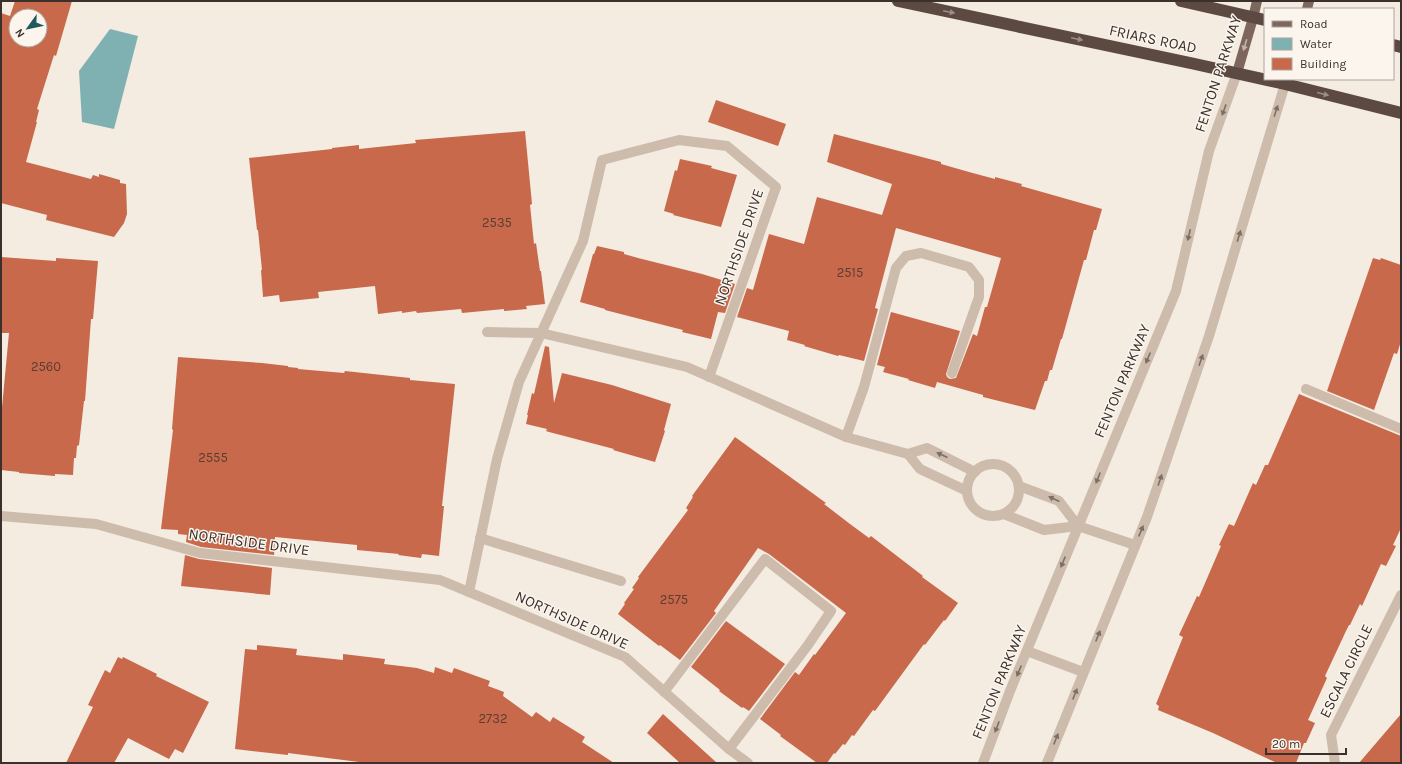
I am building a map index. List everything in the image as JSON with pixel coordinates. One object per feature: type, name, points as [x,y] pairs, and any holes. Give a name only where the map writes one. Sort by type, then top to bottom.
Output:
[{"type":"highway","name":"FRIARS ROAD","points":[[898,1],[1264,78]]},
{"type":"highway","points":[[1181,1],[1259,19]]},
{"type":"highway","name":"FRIARS ROAD","points":[[1275,80],[1401,113]]},
{"type":"main road","name":"FENTON PARKWAY","points":[[1237,73],[1259,19],[1257,1]]},
{"type":"street","name":"FENTON PARKWAY","points":[[983,763],[1010,691],[1176,291],[1209,151],[1237,73]]},
{"type":"street","points":[[1047,763],[1147,517],[1209,336],[1286,82]]},
{"type":"street","name":"NORTHSIDE DRIVE","points":[[469,592],[497,459],[519,382],[583,240],[602,160],[679,140],[727,146],[776,187],[709,376]]},
{"type":"street","points":[[846,437],[864,387],[896,268],[906,256],[921,253],[969,267],[979,280],[979,297],[952,373]]},
{"type":"street","points":[[487,332],[541,333],[687,367],[846,437],[908,454],[927,448],[975,472]]},
{"type":"street","points":[[1306,389],[1401,429]]},
{"type":"street","points":[[908,454],[920,469],[967,491]]},
{"type":"street","points":[[995,464],[1004,466],[1011,471],[1019,486],[1017,502],[1012,509],[1004,514],[996,516],[988,516],[974,507],[969,500],[967,491],[968,482],[975,472],[986,465],[995,464]]},
{"type":"street","points":[[1019,486],[1059,501],[1078,526]]},
{"type":"street","points":[[1004,514],[1044,530],[1078,526],[1135,545]]},
{"type":"street","name":"NORTHSIDE DRIVE","points":[[1,516],[96,524],[200,553],[440,580],[625,657],[729,749],[748,763]]},
{"type":"street","points":[[480,538],[621,581]]},
{"type":"street","points":[[664,692],[765,559],[831,611],[808,645],[729,749]]},
{"type":"street","name":"ESCALA CIRCLE","points":[[1335,763],[1331,735],[1401,595]]},
{"type":"street","points":[[1027,651],[1083,672]]},
{"type":"water","points":[[110,29],[138,36],[114,129],[82,122],[79,71]]},
{"type":"building","points":[[15,1],[72,1],[56,56],[54,55],[37,109],[39,110],[37,122],[26,162],[91,179],[93,175],[99,177],[99,174],[120,180],[120,183],[126,184],[127,214],[124,223],[114,237],[46,220],[47,215],[1,203],[1,13],[8,15],[8,48],[48,48],[48,8],[13,8]]},
{"type":"building","points":[[716,100],[786,124],[778,146],[708,122]]},
{"type":"building","points":[[525,131],[534,244],[536,243],[545,304],[526,306],[527,309],[504,311],[504,309],[462,313],[461,309],[417,313],[416,311],[402,313],[402,311],[378,314],[375,286],[318,292],[319,298],[280,302],[279,295],[263,297],[258,230],[249,158],[359,145],[359,149],[416,143],[415,140]]},
{"type":"building","points":[[834,134],[941,162],[941,164],[995,179],[995,177],[1022,184],[1021,186],[1102,209],[1096,230],[1094,230],[1086,260],[1084,260],[1052,370],[1050,370],[1047,381],[1045,381],[1035,410],[983,397],[983,395],[937,382],[935,388],[883,372],[885,367],[877,365],[891,312],[960,331],[946,374],[950,379],[956,378],[973,334],[977,336],[1001,258],[896,228],[875,308],[878,309],[864,361],[838,356],[804,346],[805,345],[787,340],[789,331],[737,317],[747,288],[753,290],[769,234],[804,244],[817,197],[882,215],[892,184],[827,162]]},
{"type":"building","points":[[680,159],[712,166],[711,168],[737,175],[721,227],[673,215],[674,214],[664,211],[675,170],[677,171]]},
{"type":"building","points":[[597,246],[624,252],[624,254],[735,284],[725,313],[718,312],[711,339],[580,302],[593,254]]},
{"type":"building","points":[[1,257],[56,261],[56,258],[98,261],[93,319],[91,319],[85,401],[79,445],[77,446],[76,458],[74,458],[73,475],[55,474],[55,476],[1,470],[1,418],[9,333],[1,333]]},
{"type":"building","points":[[1373,258],[1380,260],[1381,258],[1401,265],[1401,341],[1397,354],[1394,353],[1374,410],[1327,391]]},
{"type":"building","points":[[545,346],[549,347],[554,403],[562,373],[612,385],[671,404],[665,431],[655,462],[526,424],[532,393],[534,394]]},
{"type":"building","points":[[178,357],[262,363],[288,366],[298,369],[344,373],[345,371],[410,378],[410,380],[455,384],[442,506],[444,506],[439,556],[422,554],[421,558],[398,555],[399,554],[357,550],[357,545],[275,537],[274,555],[201,547],[186,542],[187,535],[178,534],[178,530],[161,529],[173,430]]},
{"type":"building","points":[[1299,394],[1401,436],[1401,528],[1393,545],[1396,546],[1386,566],[1381,564],[1362,606],[1360,604],[1325,676],[1327,678],[1308,720],[1315,723],[1306,743],[1304,743],[1296,763],[1277,763],[1213,733],[1158,710],[1159,706],[1156,704],[1183,637],[1179,635],[1197,596],[1199,597],[1221,546],[1219,545],[1229,524],[1234,526],[1253,483],[1256,485],[1265,465],[1268,465]]},
{"type":"building","points":[[735,437],[826,503],[824,504],[869,538],[871,536],[923,576],[922,577],[958,603],[945,621],[944,620],[925,645],[924,644],[875,711],[873,710],[854,736],[852,735],[845,745],[843,744],[835,754],[834,753],[827,763],[817,763],[780,736],[781,735],[760,719],[795,672],[799,675],[846,613],[769,554],[758,548],[714,611],[716,613],[680,660],[660,645],[659,646],[618,614],[634,589],[632,588],[639,578],[638,577],[688,510],[686,508],[693,497],[692,496]]},
{"type":"building","points":[[185,555],[199,559],[272,568],[270,595],[181,586]]},
{"type":"building","points":[[726,621],[785,664],[749,711],[743,707],[742,708],[719,691],[720,690],[691,667]]},
{"type":"building","points":[[257,645],[297,649],[296,655],[343,660],[343,654],[385,659],[384,664],[417,668],[434,673],[435,667],[452,673],[454,668],[490,681],[488,686],[504,692],[503,696],[532,717],[536,712],[550,722],[553,717],[585,737],[582,742],[614,763],[367,763],[288,753],[288,755],[235,749],[245,649],[257,650]]},
{"type":"building","points":[[118,657],[122,659],[123,657],[157,674],[156,676],[209,702],[183,753],[175,749],[169,759],[128,738],[114,763],[66,763],[93,707],[88,705],[105,670],[110,673]]},
{"type":"building","points":[[663,714],[717,763],[680,763],[647,733]]},
{"type":"building","points":[[1401,714],[1401,763],[1359,763]]}]
